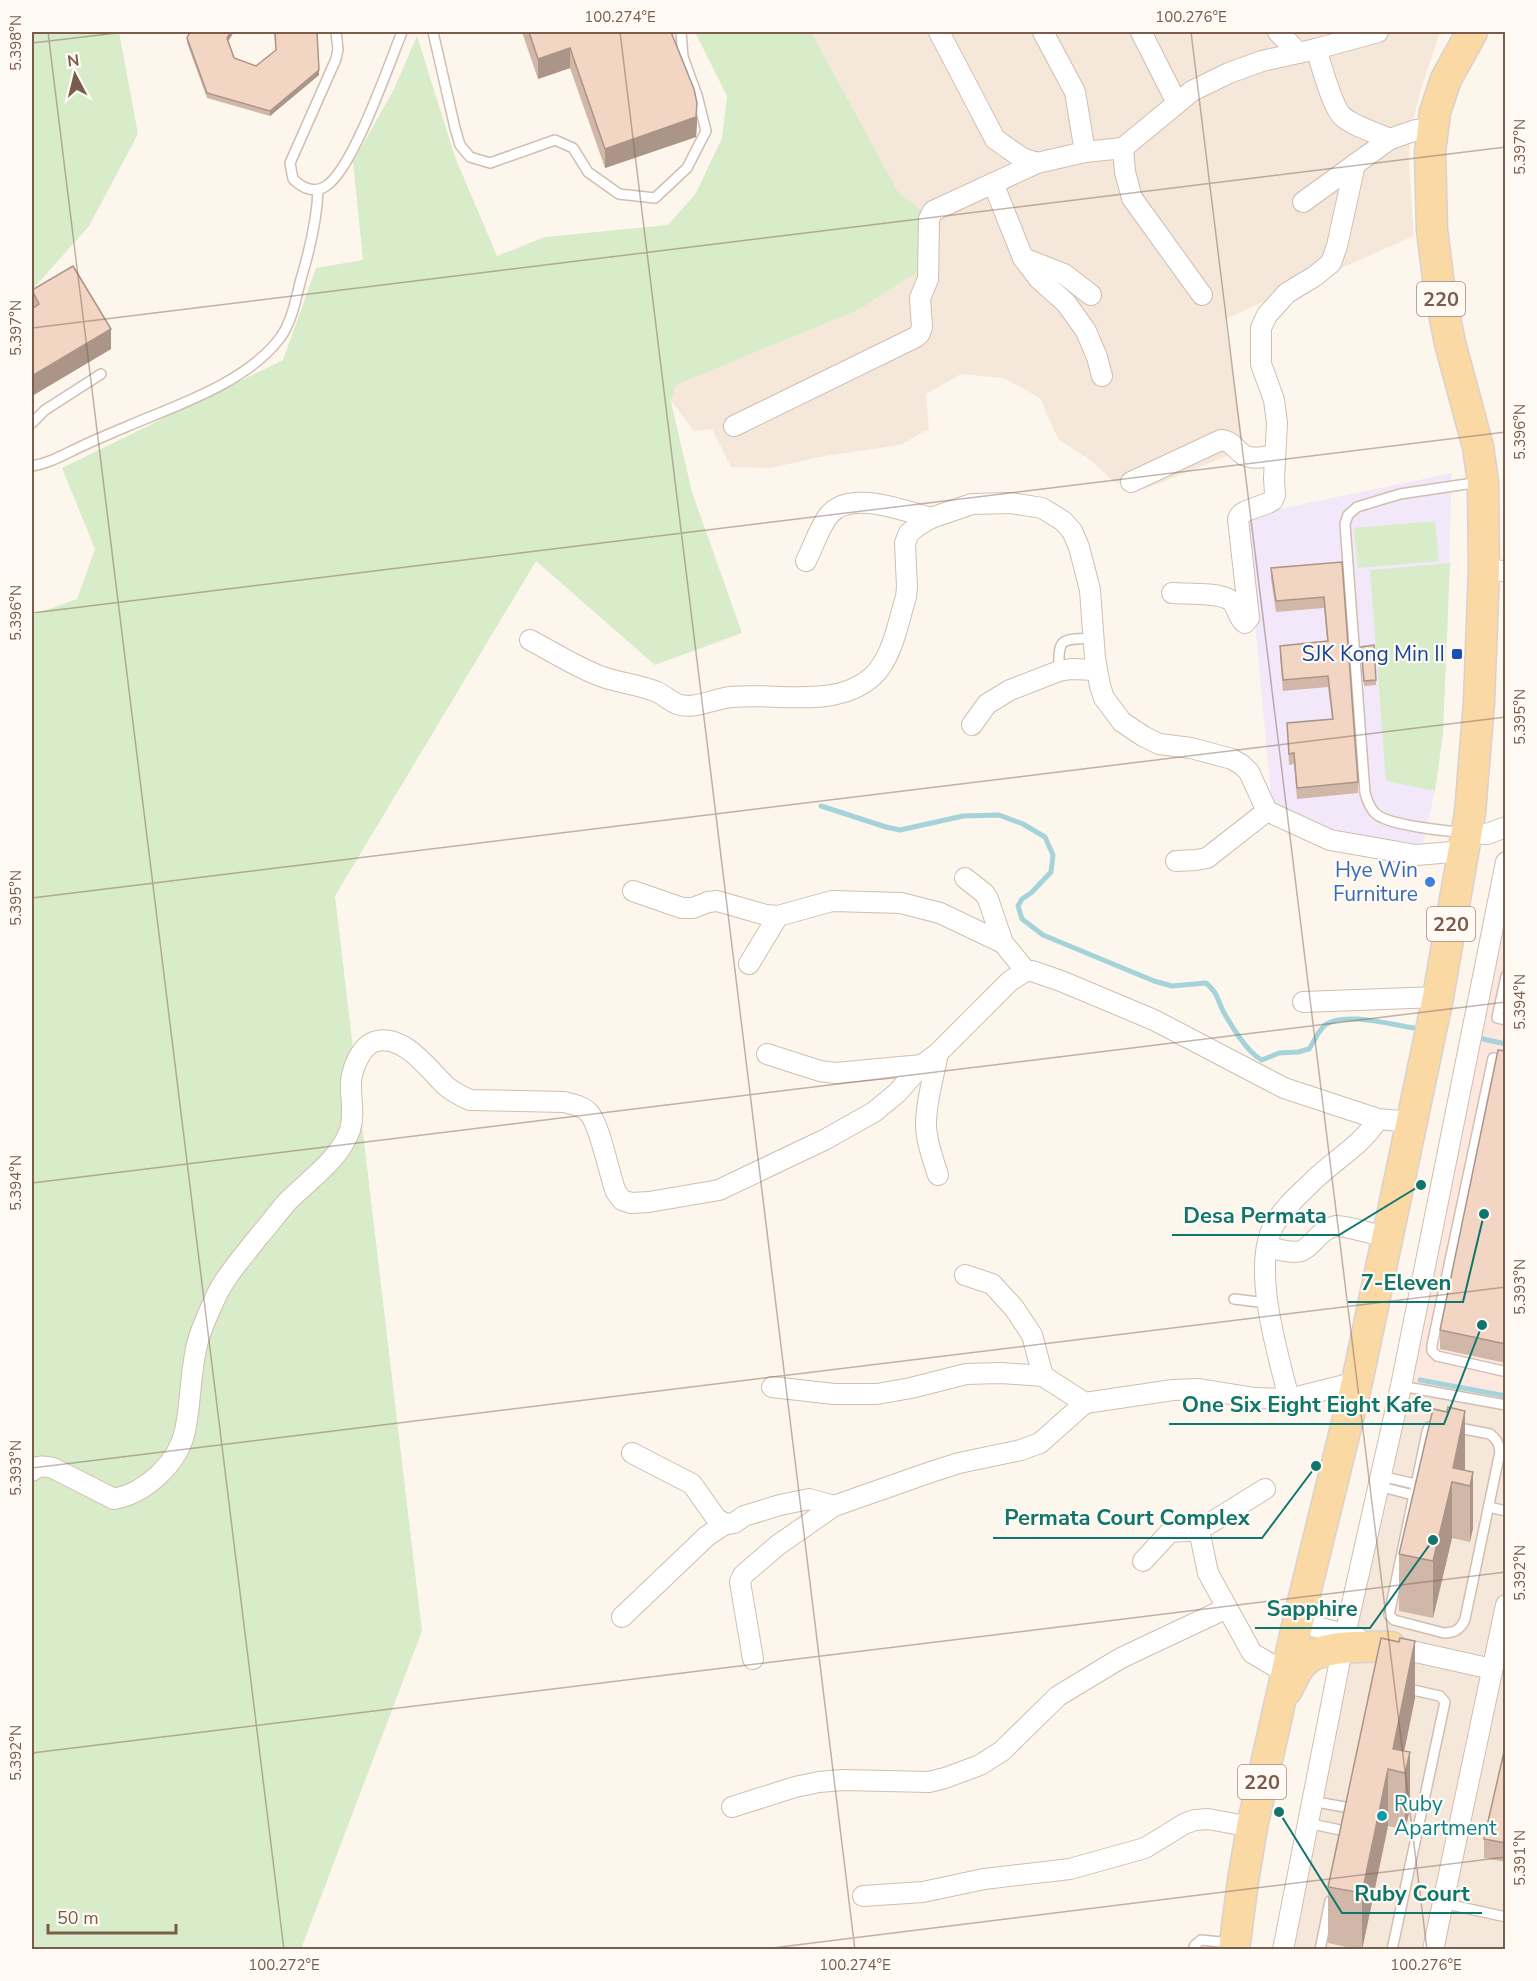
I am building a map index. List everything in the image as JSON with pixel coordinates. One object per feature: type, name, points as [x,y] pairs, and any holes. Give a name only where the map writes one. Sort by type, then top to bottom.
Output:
[{"type":"main road","name":"220","points":[[1235,1946],[1252,1827],[1298,1622],[1357,1383],[1438,997],[1467,832],[1479,702],[1495,571],[1478,447],[1450,344],[1440,293],[1432,230],[1432,129],[1446,79],[1472,32]]},
{"type":"main road","points":[[1278,1709],[1301,1665],[1344,1641],[1408,1653]]},
{"type":"street","points":[[939,32],[996,139],[1022,158],[1037,163]]},
{"type":"street","points":[[1043,32],[1075,92],[1085,152]]},
{"type":"street","points":[[1141,32],[1177,103]]},
{"type":"street","points":[[1278,32],[1308,51],[1340,115],[1390,139]]},
{"type":"street","points":[[734,426],[920,333],[922,327],[920,298],[928,279],[929,219],[933,211],[1037,163],[1085,152],[1123,148],[1192,91],[1229,73],[1262,61],[1378,32]]},
{"type":"street","points":[[1303,202],[1390,139],[1416,129],[1432,129]]},
{"type":"street","points":[[1123,148],[1125,172],[1132,198],[1202,296]]},
{"type":"street","points":[[1172,593],[1220,596],[1231,600],[1242,622],[1248,622],[1238,519],[1240,514],[1273,500],[1275,495],[1278,423],[1274,400],[1261,364],[1261,328],[1267,315],[1287,293],[1316,276],[1331,263],[1337,246],[1355,164]]},
{"type":"street","points":[[993,183],[1023,258],[1039,279],[1066,303],[1086,331],[1102,376]]},
{"type":"street","points":[[1023,258],[1064,274],[1090,295]]},
{"type":"street","points":[[1131,482],[1221,440],[1227,441],[1246,456],[1275,455]]},
{"type":"street","points":[[530,640],[602,677],[639,685],[678,704],[693,706],[732,697],[804,698],[849,690],[873,676],[886,660],[906,597],[905,543],[909,533],[931,518],[972,504],[995,502],[1042,508],[1055,515],[1072,531],[1079,547],[1090,590],[1097,670],[1104,698],[1122,722],[1159,744],[1212,753],[1232,759],[1249,772],[1267,811],[1330,840],[1416,855],[1467,832],[1488,818],[1506,827]]},
{"type":"street","points":[[806,561],[827,517],[835,509],[846,504],[871,503],[931,518]]},
{"type":"street","points":[[972,725],[987,704],[997,696],[1059,671],[1097,670]]},
{"type":"street","points":[[1176,861],[1207,858],[1267,811]]},
{"type":"street","points":[[1283,1950],[1344,1641],[1401,1386],[1506,862]]},
{"type":"street","points":[[965,878],[988,899],[1003,942],[1026,971]]},
{"type":"street","points":[[633,891],[682,908],[693,908],[717,901],[766,915],[778,916],[832,901],[901,903],[940,913],[1003,942]]},
{"type":"street","points":[[749,964],[778,916]]},
{"type":"street","points":[[32,1471],[43,1466],[53,1468],[114,1499],[125,1497],[143,1488],[155,1478],[177,1452],[185,1432],[197,1343],[214,1299],[234,1268],[286,1203],[343,1147],[350,1131],[353,1113],[351,1080],[356,1062],[364,1050],[380,1040],[411,1050],[446,1086],[456,1094],[470,1100],[564,1102],[588,1111],[595,1122],[616,1192],[622,1200],[631,1203],[719,1190],[826,1139],[874,1112],[897,1093],[1010,981],[1026,971],[1061,981],[1154,1020],[1284,1088],[1378,1119],[1411,1122]]},
{"type":"street","points":[[1303,1002],[1438,997]]},
{"type":"street","points":[[768,1053],[820,1071],[836,1072],[930,1059]]},
{"type":"street","points":[[930,1059],[926,1125],[938,1175]]},
{"type":"street","points":[[1289,1399],[1267,1303],[1265,1268],[1274,1225],[1284,1209],[1332,1163],[1369,1134],[1378,1119]]},
{"type":"street","points":[[1268,1248],[1301,1251],[1322,1232],[1337,1226],[1387,1237]]},
{"type":"street","points":[[965,1275],[992,1284],[1014,1308],[1032,1335],[1042,1376]]},
{"type":"street","points":[[772,1387],[834,1394],[877,1394],[966,1374],[1001,1373],[1042,1376],[1085,1403]]},
{"type":"street","points":[[753,1659],[740,1582],[743,1575],[778,1545],[834,1506],[959,1463],[1021,1450],[1040,1443],[1085,1403],[1173,1390],[1199,1389],[1255,1398],[1289,1399],[1357,1383]]},
{"type":"street","points":[[632,1453],[692,1484],[716,1518],[725,1524]]},
{"type":"street","points":[[1143,1561],[1170,1532],[1199,1530],[1265,1489]]},
{"type":"street","points":[[622,1617],[707,1536],[725,1524],[744,1516],[809,1498],[834,1506]]},
{"type":"street","points":[[1199,1530],[1208,1573],[1252,1653],[1286,1673]]},
{"type":"street","points":[[1433,1950],[1492,1669],[1502,1640],[1506,1605]]},
{"type":"street","points":[[732,1807],[795,1787],[819,1782],[843,1780],[929,1782],[980,1765],[1002,1751],[1058,1696],[1121,1658],[1227,1608]]},
{"type":"street","points":[[1298,1622],[1344,1641]]},
{"type":"street","points":[[1408,1653],[1492,1669]]},
{"type":"street","points":[[863,1896],[923,1892],[984,1879],[1070,1869],[1145,1848],[1184,1824],[1195,1820],[1208,1819],[1252,1827]]},
{"type":"lane","points":[[336,32],[338,49],[336,59],[290,164],[291,172],[299,185],[306,189],[318,190],[326,187],[345,164],[365,125],[402,32]]},
{"type":"lane","points":[[433,32],[460,145],[470,157],[490,163],[555,140],[573,148],[588,172],[619,194],[655,198],[687,168],[706,131],[697,95],[683,57],[681,32]]},
{"type":"lane","points":[[32,466],[44,464],[203,394],[236,376],[271,348],[281,337],[291,314],[314,230],[318,190]]},
{"type":"lane","points":[[32,423],[45,410],[101,374]]},
{"type":"lane","points":[[1467,832],[1427,829],[1392,820],[1376,815],[1368,803],[1365,793],[1345,524],[1348,515],[1357,507],[1400,494],[1483,482]]},
{"type":"lane","points":[[1059,671],[1061,643],[1067,640],[1094,638]]},
{"type":"lane","points":[[1475,1014],[1501,1019],[1506,976]]},
{"type":"lane","points":[[1506,1061],[1492,1058],[1431,1345],[1432,1351],[1437,1356],[1506,1370]]},
{"type":"lane","points":[[1234,1299],[1267,1303]]},
{"type":"lane","points":[[1413,1323],[1435,1327]]},
{"type":"lane","points":[[1401,1386],[1506,1405]]},
{"type":"lane","points":[[1439,1424],[1490,1434],[1497,1439],[1500,1452],[1465,1619],[1457,1630],[1444,1633],[1394,1620],[1389,1615],[1413,1495],[1429,1427],[1439,1424]]},
{"type":"lane","points":[[1380,1481],[1415,1484]]},
{"type":"lane","points":[[1380,1481],[1413,1495]]},
{"type":"lane","points":[[1488,1507],[1506,1511]]},
{"type":"lane","points":[[1408,1688],[1411,1678]]},
{"type":"lane","points":[[1392,1685],[1440,1695],[1445,1702],[1392,1950]]},
{"type":"lane","points":[[1343,1841],[1352,1797]]},
{"type":"lane","points":[[1311,1802],[1350,1808]]},
{"type":"lane","points":[[1307,1823],[1345,1831]]},
{"type":"lane","points":[[1320,1950],[1331,1895]]},
{"type":"lane","points":[[1442,1903],[1506,1917]]},
{"type":"lane","points":[[1193,1950],[1195,1945],[1202,1940],[1235,1946]]},
{"type":"shaded area","points":[[811,32],[1440,32],[1421,89],[1410,132],[1409,166],[1414,236],[1225,319],[1244,449],[1145,489],[1114,482],[1093,462],[1058,439],[1040,398],[1003,378],[961,374],[926,394],[929,429],[900,445],[819,457],[771,468],[731,467],[712,429],[694,431],[671,401],[676,385],[858,310],[925,213],[898,193]]},
{"type":"shaded area","points":[[1452,473],[1443,733],[1435,791],[1423,844],[1326,833],[1272,805],[1245,516]]},
{"type":"shaded area","points":[[1505,862],[1505,1949],[1283,1950]]},
{"type":"shaded area","points":[[1505,862],[1505,1405],[1401,1386]]},
{"type":"green space","points":[[32,32],[119,32],[138,134],[89,226],[32,290]]},
{"type":"green space","points":[[695,32],[811,32],[898,192],[925,213],[922,269],[858,310],[676,385],[671,402],[692,492],[742,633],[655,665],[536,561],[335,896],[422,1631],[301,1949],[32,1950],[32,615],[77,599],[95,549],[62,468],[283,360],[316,268],[363,260],[353,162],[394,89],[417,36],[455,157],[497,256],[545,237],[668,225],[696,193],[722,138],[727,96]]},
{"type":"green space","points":[[1435,521],[1439,561],[1358,568],[1354,528]]},
{"type":"green space","points":[[1450,563],[1443,733],[1435,791],[1386,781],[1370,570]]},
{"type":"building","points":[[190,32],[231,32],[227,38],[234,58],[256,66],[276,50],[275,32],[317,32],[319,70],[270,111],[207,93],[187,38]]},
{"type":"building","points":[[529,32],[671,32],[694,89],[697,103],[696,117],[605,149],[570,48],[538,59]]},
{"type":"building","points":[[73,266],[111,329],[32,376],[32,309],[39,304],[32,290]]},
{"type":"building","points":[[1342,562],[1358,782],[1297,788],[1294,753],[1289,754],[1287,723],[1333,719],[1328,676],[1283,680],[1280,646],[1328,641],[1324,597],[1276,601],[1271,568]]},
{"type":"building","points":[[1374,645],[1376,680],[1364,681],[1361,647]]},
{"type":"building","points":[[1498,1050],[1506,1051],[1506,1344],[1440,1330]]},
{"type":"building","points":[[1448,1407],[1465,1411],[1453,1468],[1473,1472],[1470,1486],[1452,1482],[1433,1561],[1399,1554],[1433,1409],[1447,1412]]},
{"type":"building","points":[[1381,1638],[1399,1642],[1400,1638],[1415,1641],[1393,1749],[1410,1752],[1405,1773],[1388,1769],[1362,1893],[1328,1887]]},
{"type":"building","points":[[1506,1743],[1506,1843],[1484,1839]]},
{"type":"waterway","points":[[821,806],[900,830],[963,816],[999,815],[1023,824],[1045,837],[1053,855],[1051,872],[1022,899],[1018,906],[1022,919],[1043,935],[1154,981],[1172,986],[1206,983],[1215,992],[1223,1011],[1240,1038],[1262,1060],[1279,1053],[1309,1049],[1323,1027],[1333,1021],[1355,1019],[1414,1028]]},
{"type":"waterway","points":[[1483,1039],[1506,1044]]},
{"type":"waterway","points":[[1420,1380],[1506,1396]]},
{"type":"place","name":"SJK Kong Min II","points":[[1457,654]]},
{"type":"place","name":"Hye Win Furniture","points":[[1430,882]]},
{"type":"place","name":"Desa Permata","points":[[1421,1185]]},
{"type":"place","name":"7-Eleven","points":[[1484,1214]]},
{"type":"place","name":"One Six Eight Eight Kafe","points":[[1482,1325]]},
{"type":"place","name":"Permata Court Complex","points":[[1316,1466]]},
{"type":"place","name":"Sapphire","points":[[1433,1540]]},
{"type":"place","name":"Ruby Court","points":[[1279,1812]]},
{"type":"place","name":"Ruby Apartment","points":[[1382,1816]]}]
